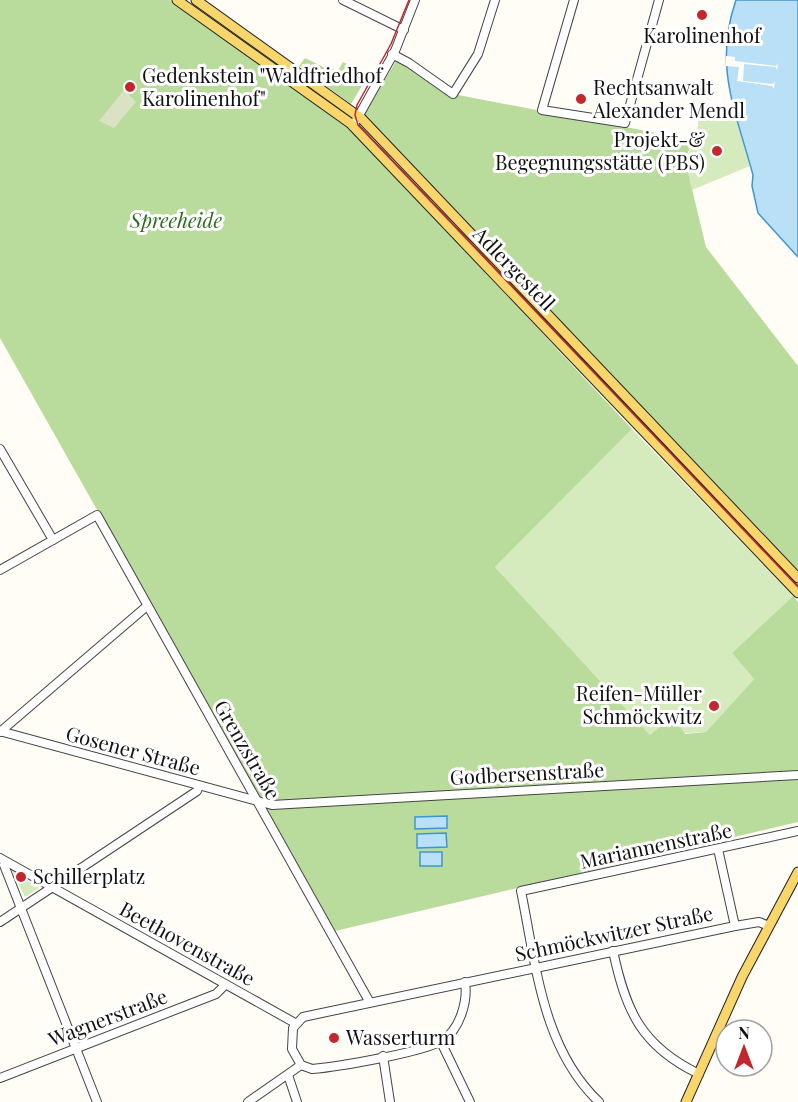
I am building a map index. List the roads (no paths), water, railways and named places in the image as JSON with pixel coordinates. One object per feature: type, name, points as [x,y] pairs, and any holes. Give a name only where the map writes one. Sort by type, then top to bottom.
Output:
[{"type":"main road","name":"Adlergestell","points":[[177,0],[353,126],[798,593]]},
{"type":"main road","name":"Adlergestell","points":[[196,0],[358,115],[798,578]]},
{"type":"main road","points":[[210,24],[216,15]]},
{"type":"main road","points":[[686,1102],[742,977],[798,872]]},
{"type":"street","points":[[343,0],[404,30]]},
{"type":"street","points":[[353,126],[404,30],[415,0]]},
{"type":"street","points":[[392,54],[453,94],[478,54],[495,0]]},
{"type":"street","points":[[574,0],[542,110],[625,123],[659,0]]},
{"type":"street","points":[[0,449],[53,540],[0,570]]},
{"type":"street","name":"Grenzstraße","points":[[53,540],[97,515],[369,1001]]},
{"type":"street","points":[[0,732],[147,606]]},
{"type":"street","name":"Gosener Straße","points":[[0,732],[258,802]]},
{"type":"street","name":"Godbersenstraße","points":[[258,802],[278,805],[798,775]]},
{"type":"street","points":[[0,922],[196,791],[199,786]]},
{"type":"street","name":"Mariannenstraße","points":[[538,970],[521,891],[798,831]]},
{"type":"street","points":[[718,849],[735,926]]},
{"type":"street","points":[[3,860],[97,1102]]},
{"type":"street","name":"Beethovenstraße","points":[[3,860],[295,1023]]},
{"type":"street","name":"Schmöckwitzer Straße","points":[[295,1023],[308,1016],[465,981],[538,970],[613,951],[735,926],[759,922],[769,926]]},
{"type":"street","points":[[613,951],[626,1002],[642,1030],[664,1054],[699,1074]]},
{"type":"street","points":[[538,970],[551,1027],[562,1053],[583,1085],[599,1102]]},
{"type":"street","points":[[295,1023],[291,1036],[292,1049],[301,1065],[312,1069],[326,1068],[441,1042],[459,1021],[465,981]]},
{"type":"street","name":"Wagnerstraße","points":[[0,1078],[76,1046],[216,994],[225,985]]},
{"type":"street","points":[[441,1042],[470,1102]]},
{"type":"street","points":[[383,1056],[390,1102]]},
{"type":"street","points":[[248,1102],[301,1065]]},
{"type":"street","points":[[288,1075],[297,1102]]},
{"type":"water","points":[[736,0],[798,0],[798,257],[758,213],[752,186],[753,175],[734,109],[727,68],[729,24]]},
{"type":"water","points":[[447,816],[447,828],[415,829],[415,817]]},
{"type":"water","points":[[446,833],[447,847],[417,848],[417,834]]},
{"type":"water","points":[[420,852],[442,852],[442,866],[420,866]]},
{"type":"tram line","points":[[409,0],[391,44],[357,105],[355,115],[358,125],[798,587]]},
{"type":"place","name":"Karolinenhof","points":[[702,15]]},
{"type":"place","name":"Gedenkstein \"Waldfriedhof Karolinenhof\"","points":[[130,87]]},
{"type":"place","name":"Rechtsanwalt Alexander Mendl","points":[[581,99]]},
{"type":"place","name":"Projekt-& Begegnungsstätte (PBS)","points":[[717,151]]},
{"type":"place","name":"Reifen-Müller Schmöckwitz","points":[[714,706]]},
{"type":"place","name":"Schillerplatz","points":[[21,877]]},
{"type":"place","name":"Wasserturm","points":[[334,1038]]},
{"type":"park label","name":"Spreeheide","points":[[176,221]]}]
